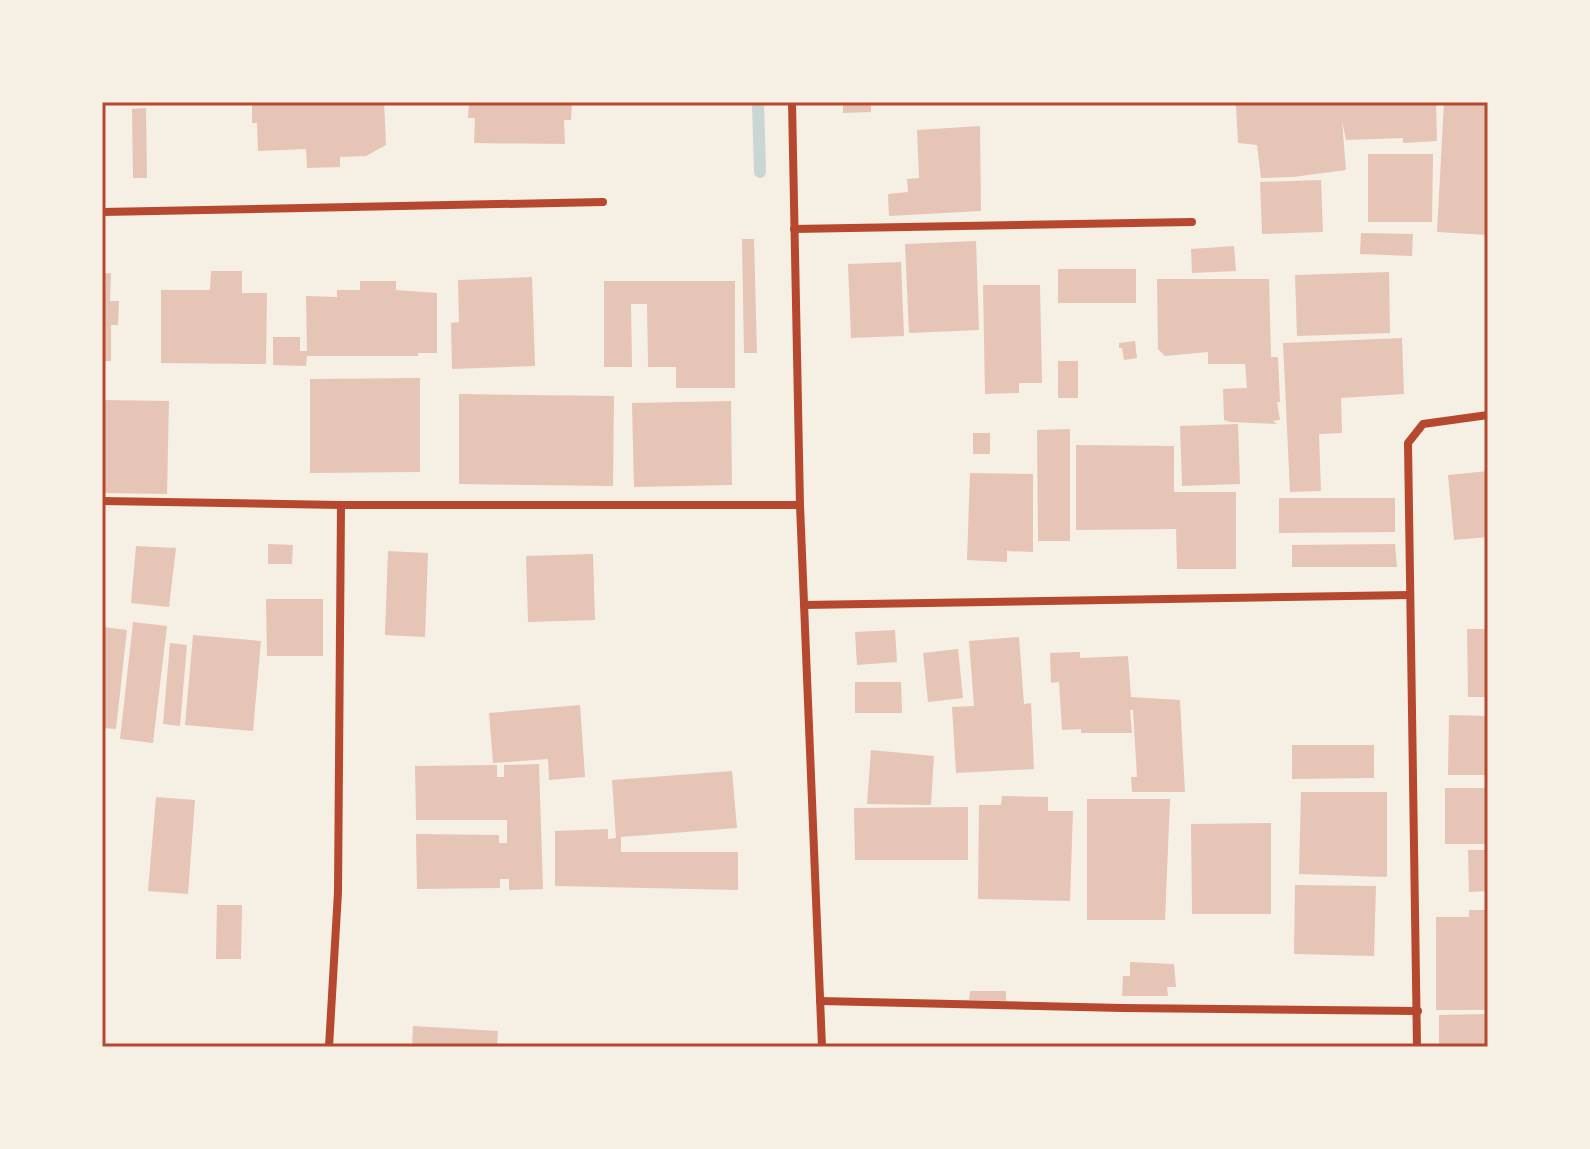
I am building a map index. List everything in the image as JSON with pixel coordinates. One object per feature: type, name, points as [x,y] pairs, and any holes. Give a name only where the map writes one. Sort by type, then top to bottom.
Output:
[{"type":"street","points":[[792,102],[800,505],[822,1047]]},
{"type":"street","points":[[102,212],[603,202]]},
{"type":"street","points":[[794,229],[1192,222]]},
{"type":"street","points":[[1417,1047],[1408,443],[1423,424],[1488,415]]},
{"type":"street","points":[[102,501],[341,505],[800,505]]},
{"type":"street","points":[[329,1047],[338,892],[341,505]]},
{"type":"street","points":[[804,605],[1410,595]]},
{"type":"street","points":[[820,1001],[1093,1008],[1418,1011]]},
{"type":"building","points":[[252,102],[384,102],[386,145],[366,156],[340,157],[340,167],[307,168],[306,149],[258,151],[257,123],[252,123]]},
{"type":"building","points":[[469,102],[572,102],[571,120],[564,120],[565,144],[474,143],[475,118],[468,118]]},
{"type":"building","points":[[843,102],[871,102],[871,112],[843,113]]},
{"type":"building","points":[[1436,102],[1437,141],[1403,143],[1403,138],[1346,140],[1342,121],[1346,170],[1261,178],[1257,145],[1238,143],[1236,105]]},
{"type":"building","points":[[1444,102],[1488,102],[1488,235],[1437,232]]},
{"type":"building","points":[[146,108],[147,178],[133,178],[132,109]]},
{"type":"building","points":[[980,126],[981,211],[889,216],[888,194],[908,192],[907,179],[919,178],[917,130]]},
{"type":"building","points":[[1368,154],[1433,154],[1432,222],[1368,222]]},
{"type":"building","points":[[1321,180],[1323,232],[1262,234],[1260,182]]},
{"type":"building","points":[[1361,233],[1413,234],[1412,256],[1360,254]]},
{"type":"building","points":[[742,239],[754,239],[757,353],[744,353]]},
{"type":"building","points":[[976,241],[979,330],[909,333],[905,244]]},
{"type":"building","points":[[1234,246],[1236,271],[1192,273],[1191,249]]},
{"type":"building","points":[[901,262],[904,336],[851,338],[848,264]]},
{"type":"building","points":[[1058,269],[1136,269],[1136,303],[1058,303]]},
{"type":"building","points":[[211,271],[242,271],[242,293],[267,293],[266,364],[161,363],[161,290],[210,290]]},
{"type":"building","points":[[1389,272],[1390,333],[1297,336],[1295,275]]},
{"type":"building","points":[[111,273],[110,301],[119,301],[118,325],[111,325],[111,361],[102,361],[102,274]]},
{"type":"building","points":[[532,277],[535,366],[452,369],[451,323],[459,322],[458,280]]},
{"type":"building","points":[[1157,279],[1269,279],[1271,357],[1278,357],[1280,402],[1277,402],[1280,420],[1273,421],[1277,424],[1224,420],[1223,389],[1247,388],[1245,364],[1208,364],[1208,352],[1165,356],[1158,349]]},
{"type":"building","points":[[360,281],[396,281],[396,290],[437,293],[437,353],[418,353],[418,356],[307,356],[306,366],[273,365],[273,337],[300,337],[300,351],[307,351],[306,296],[337,297],[337,290],[360,290]]},
{"type":"building","points":[[604,281],[735,281],[735,388],[676,388],[676,367],[648,367],[647,304],[631,304],[632,367],[604,367]]},
{"type":"building","points":[[983,285],[1040,285],[1042,383],[1019,383],[1019,393],[985,394]]},
{"type":"building","points":[[1402,338],[1404,394],[1341,398],[1342,433],[1319,434],[1321,491],[1290,492],[1283,343]]},
{"type":"building","points":[[1135,341],[1137,358],[1124,360],[1119,343]]},
{"type":"building","points":[[1058,361],[1078,361],[1078,398],[1058,398]]},
{"type":"building","points":[[420,378],[420,472],[310,473],[310,379]]},
{"type":"building","points":[[459,394],[614,396],[613,486],[459,484]]},
{"type":"building","points":[[102,400],[169,401],[167,494],[102,493]]},
{"type":"building","points":[[731,401],[732,485],[634,487],[632,403]]},
{"type":"building","points":[[1238,424],[1240,484],[1182,486],[1180,426]]},
{"type":"building","points":[[1070,429],[1070,541],[1038,541],[1037,430]]},
{"type":"building","points":[[973,433],[990,433],[990,454],[973,454]]},
{"type":"building","points":[[1076,445],[1174,446],[1174,492],[1236,492],[1236,569],[1177,569],[1176,529],[1076,530]]},
{"type":"building","points":[[1488,471],[1488,537],[1454,540],[1448,475]]},
{"type":"building","points":[[970,473],[1033,474],[1033,552],[1007,551],[1007,562],[967,560]]},
{"type":"building","points":[[1279,498],[1395,498],[1395,532],[1279,533]]},
{"type":"building","points":[[268,544],[293,545],[292,564],[268,564]]},
{"type":"building","points":[[1395,544],[1397,567],[1292,567],[1292,545]]},
{"type":"building","points":[[136,546],[176,548],[169,607],[131,603]]},
{"type":"building","points":[[388,551],[428,553],[425,637],[385,635]]},
{"type":"building","points":[[593,554],[595,620],[528,622],[526,556]]},
{"type":"building","points":[[266,599],[323,599],[323,656],[267,656]]},
{"type":"building","points":[[133,622],[167,626],[153,743],[120,739]]},
{"type":"building","points":[[102,627],[127,630],[116,729],[102,728]]},
{"type":"building","points":[[1467,629],[1488,629],[1488,697],[1468,697]]},
{"type":"building","points":[[895,630],[897,662],[857,665],[855,632]]},
{"type":"building","points":[[193,635],[261,641],[253,731],[185,725]]},
{"type":"building","points":[[1019,637],[1024,704],[1031,703],[1034,769],[956,773],[952,707],[974,706],[969,641]]},
{"type":"building","points":[[170,643],[187,645],[180,726],[163,724]]},
{"type":"building","points":[[958,649],[963,698],[928,702],[923,653]]},
{"type":"building","points":[[1080,652],[1080,658],[1128,656],[1131,697],[1180,700],[1185,792],[1132,792],[1131,777],[1137,777],[1133,710],[1130,710],[1132,733],[1062,730],[1059,682],[1051,683],[1050,653]]},
{"type":"building","points":[[855,682],[901,682],[902,713],[855,713]]},
{"type":"building","points":[[580,705],[585,777],[549,780],[548,759],[493,763],[489,713]]},
{"type":"building","points":[[1449,715],[1488,716],[1488,775],[1448,775]]},
{"type":"building","points":[[1292,745],[1374,745],[1374,778],[1292,779]]},
{"type":"building","points":[[871,750],[934,756],[931,805],[867,804]]},
{"type":"building","points":[[539,764],[543,889],[509,890],[509,879],[500,879],[500,888],[417,889],[416,834],[499,835],[499,843],[507,843],[507,820],[416,820],[415,766],[497,765],[497,777],[504,777],[504,765]]},
{"type":"building","points":[[732,771],[737,828],[621,837],[621,852],[738,852],[738,890],[555,886],[555,831],[608,829],[608,839],[616,838],[612,780]]},
{"type":"building","points":[[1445,788],[1488,788],[1488,844],[1445,844]]},
{"type":"building","points":[[1301,792],[1387,792],[1387,877],[1299,874]]},
{"type":"building","points":[[1002,796],[1048,797],[1048,811],[1073,811],[1070,901],[978,899],[979,805],[1001,805]]},
{"type":"building","points":[[156,797],[195,800],[188,894],[148,891]]},
{"type":"building","points":[[1087,799],[1170,799],[1165,920],[1087,920]]},
{"type":"building","points":[[968,807],[968,860],[855,860],[854,808]]},
{"type":"building","points":[[1271,823],[1271,914],[1192,914],[1191,824]]},
{"type":"building","points":[[1468,850],[1488,850],[1488,891],[1469,892]]},
{"type":"building","points":[[1295,885],[1376,886],[1374,956],[1294,954]]},
{"type":"building","points":[[217,905],[242,905],[241,959],[216,959]]},
{"type":"building","points":[[1469,910],[1488,910],[1488,1010],[1436,1010],[1436,917],[1469,917]]},
{"type":"building","points":[[1130,962],[1174,964],[1176,987],[1167,987],[1168,996],[1122,996],[1123,976],[1130,976]]},
{"type":"building","points":[[970,991],[1006,991],[1006,1001],[969,1000]]},
{"type":"building","points":[[1488,1014],[1488,1047],[1439,1047],[1439,1015]]},
{"type":"building","points":[[413,1026],[498,1031],[497,1047],[412,1047]]},
{"type":"waterway","points":[[758,102],[760,172]]}]
